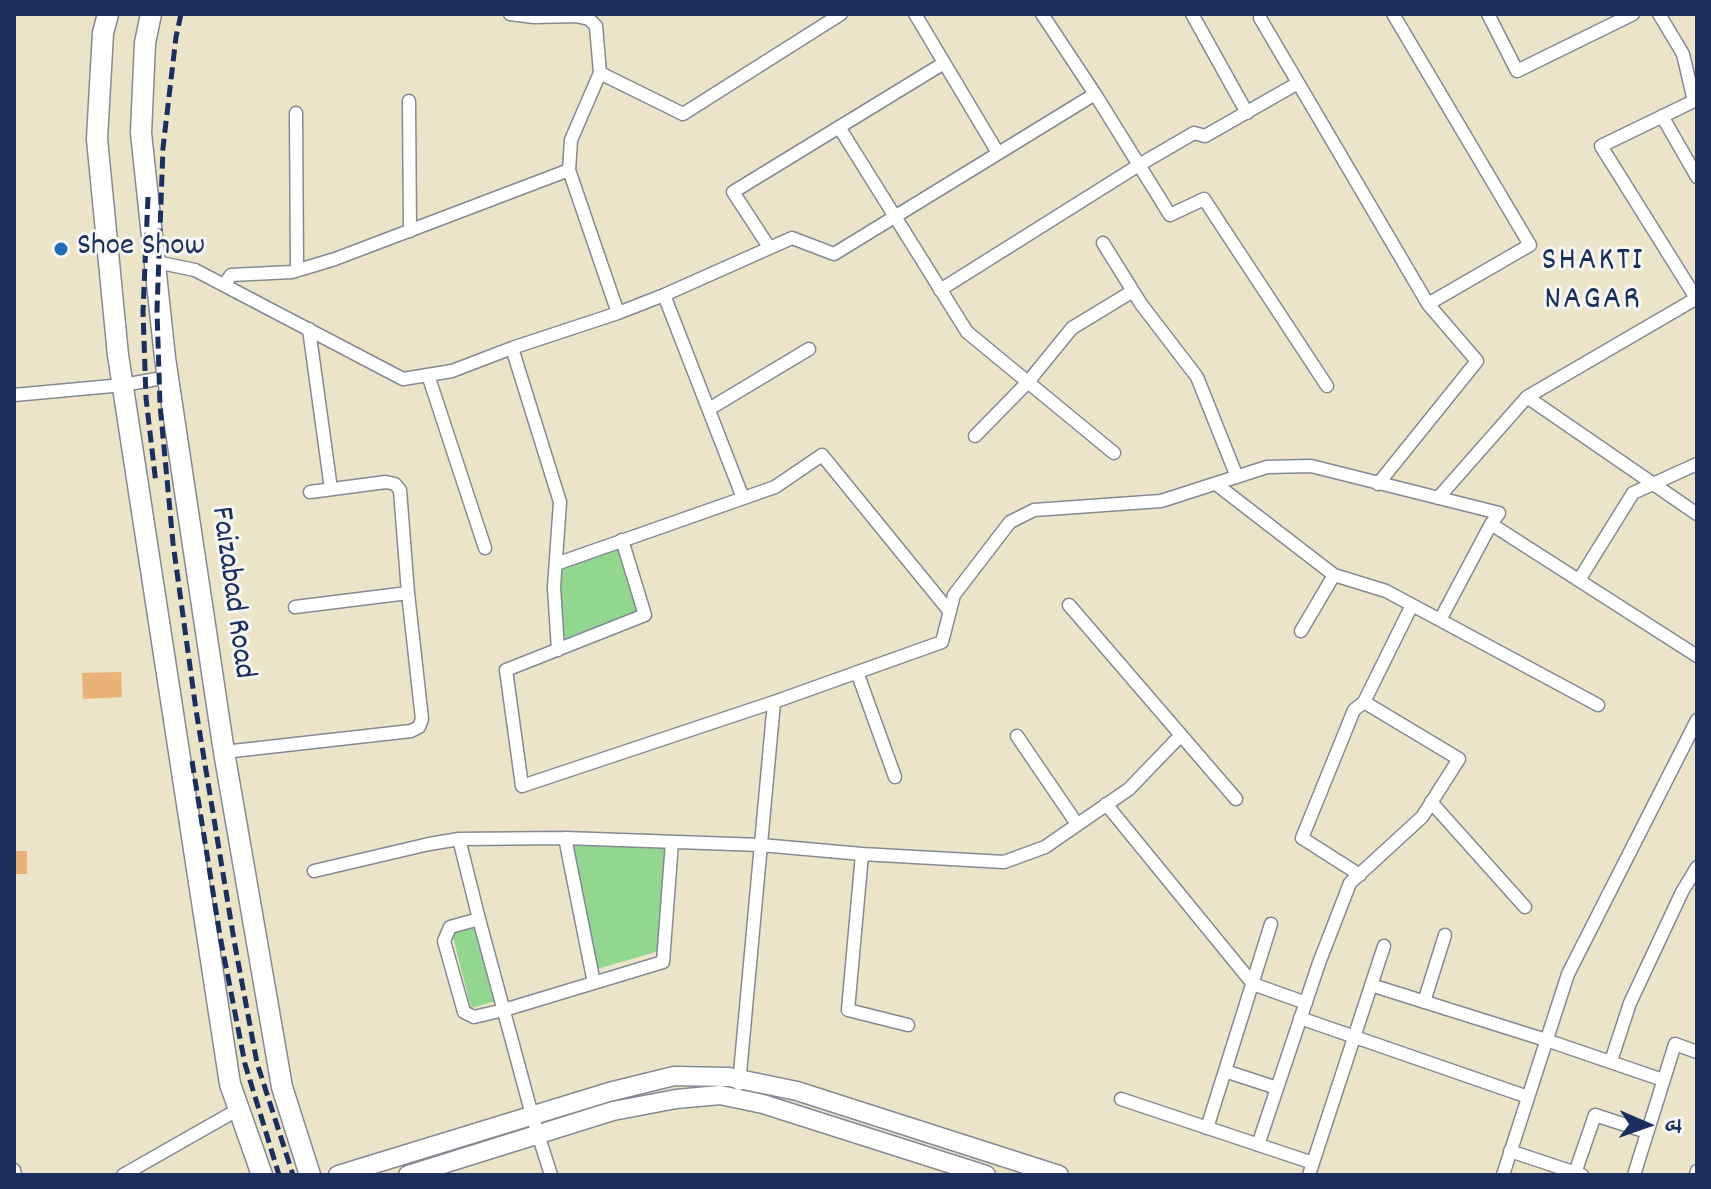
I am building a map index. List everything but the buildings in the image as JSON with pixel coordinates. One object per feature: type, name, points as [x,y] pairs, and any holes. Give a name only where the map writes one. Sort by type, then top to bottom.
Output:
[{"type":"main road","points":[[108,14],[103,33],[97,139],[118,355],[230,1084],[262,1175]]},
{"type":"main road","name":"Faizabad Road","points":[[151,14],[145,43],[141,133],[168,377],[224,752],[282,1087],[310,1175]]},
{"type":"street","points":[[510,14],[576,16],[589,19],[596,26],[600,73],[571,140],[569,170],[618,313]]},
{"type":"street","points":[[600,73],[683,114],[841,14]]},
{"type":"street","points":[[915,14],[998,153]]},
{"type":"street","points":[[1042,14],[1170,215],[1204,199],[1327,386]]},
{"type":"street","points":[[1192,14],[1247,113]]},
{"type":"street","points":[[1393,14],[1530,245],[1428,304]]},
{"type":"street","points":[[1488,14],[1517,71],[1633,14]]},
{"type":"street","points":[[1438,498],[1527,397],[1697,298],[1601,146],[1694,101],[1683,54],[1659,14]]},
{"type":"street","points":[[1260,18],[1428,304],[1477,361],[1378,484]]},
{"type":"street","points":[[769,247],[733,192],[944,63]]},
{"type":"street","points":[[940,290],[1194,133],[1205,136],[1298,83]]},
{"type":"street","points":[[156,262],[195,270],[403,379],[452,371],[618,313],[792,238],[834,254],[1095,94]]},
{"type":"street","points":[[409,101],[410,231]]},
{"type":"street","points":[[296,113],[297,270]]},
{"type":"street","points":[[1662,116],[1697,177]]},
{"type":"street","points":[[839,127],[967,332],[1114,453]]},
{"type":"street","points":[[224,285],[231,275],[292,272],[335,259],[569,170]]},
{"type":"street","points":[[1103,243],[1133,291],[1197,377],[1237,477]]},
{"type":"street","points":[[975,436],[1028,382],[1072,328],[1133,291]]},
{"type":"street","points":[[664,295],[743,498]]},
{"type":"street","points":[[309,329],[331,489]]},
{"type":"street","points":[[512,348],[560,502],[554,587],[558,650]]},
{"type":"street","points":[[709,409],[809,349]]},
{"type":"street","points":[[428,375],[485,548]]},
{"type":"street","points":[[14,395],[123,385],[168,377]]},
{"type":"street","points":[[1527,397],[1697,514]]},
{"type":"street","points":[[556,564],[775,487],[822,455],[950,612]]},
{"type":"street","points":[[1579,580],[1633,493],[1697,464]]},
{"type":"street","points":[[622,540],[645,615],[506,670],[522,786],[942,642],[954,595],[1010,522],[1034,510],[1161,501],[1267,467],[1311,466],[1499,513],[1440,620]]},
{"type":"street","points":[[224,752],[411,731],[419,727],[422,719],[400,490],[395,484],[386,482],[310,492]]},
{"type":"street","points":[[1216,484],[1334,575],[1386,591],[1598,705]]},
{"type":"street","points":[[1491,524],[1697,656]]},
{"type":"street","points":[[1301,631],[1334,575]]},
{"type":"street","points":[[295,607],[408,593]]},
{"type":"street","points":[[1069,605],[1236,799]]},
{"type":"street","points":[[1360,875],[1302,838],[1354,710],[1364,702],[1412,605]]},
{"type":"street","points":[[857,672],[895,777]]},
{"type":"street","points":[[738,1099],[774,702]]},
{"type":"street","points":[[1258,1145],[1319,963],[1350,883],[1422,817],[1459,759],[1364,702]]},
{"type":"street","points":[[1503,1175],[1568,974],[1697,720]]},
{"type":"street","points":[[314,871],[459,839],[565,838],[761,845],[1004,862],[1045,847],[1129,789],[1181,735]]},
{"type":"street","points":[[1017,736],[1077,824]]},
{"type":"street","points":[[1431,802],[1525,907]]},
{"type":"street","points":[[1106,804],[1253,984],[1306,1003]]},
{"type":"street","points":[[565,838],[594,983]]},
{"type":"street","points":[[459,839],[532,1115],[551,1175]]},
{"type":"street","points":[[479,919],[450,927],[444,941],[464,1012],[474,1017],[663,962],[672,842]]},
{"type":"street","points":[[862,854],[848,1010],[908,1025]]},
{"type":"street","points":[[1611,1061],[1630,1003],[1682,892],[1697,867]]},
{"type":"street","points":[[1207,1128],[1271,924]]},
{"type":"street","points":[[1424,1002],[1445,935]]},
{"type":"street","points":[[1121,1099],[1258,1145],[1311,1169],[1384,946]]},
{"type":"street","points":[[1371,985],[1663,1080]]},
{"type":"street","points":[[1300,1018],[1528,1097]]},
{"type":"street","points":[[1634,1175],[1675,1044],[1697,1052]]},
{"type":"street","points":[[1225,1071],[1277,1088]]},
{"type":"street","points":[[338,1175],[609,1092],[674,1076],[729,1077],[797,1091],[1059,1175]]},
{"type":"street","points":[[408,1175],[450,1169],[539,1134],[613,1111],[676,1099],[720,1095],[763,1104],[986,1175]]},
{"type":"street","points":[[123,1175],[239,1109]]},
{"type":"street","points":[[1510,1151],[1578,1174],[1595,1115],[1647,1132]]},
{"type":"green space","points":[[619,546],[641,612],[562,641],[560,568]]},
{"type":"green space","points":[[572,845],[667,847],[659,951],[597,969]]},
{"type":"green space","points":[[477,926],[496,1001],[471,1008],[452,933]]},
{"type":"railway","points":[[181,14],[163,148],[157,310],[160,405],[173,543],[196,710],[257,1063],[293,1175]]},
{"type":"railway","points":[[148,197],[143,311],[146,398],[156,484]]},
{"type":"railway","points":[[192,761],[220,936],[245,1064],[279,1175]]},
{"type":"place","name":"Shoe Show","points":[[61,249]]},
{"type":"district","name":"SHAKTI NAGAR","points":[[1593,282]]}]
